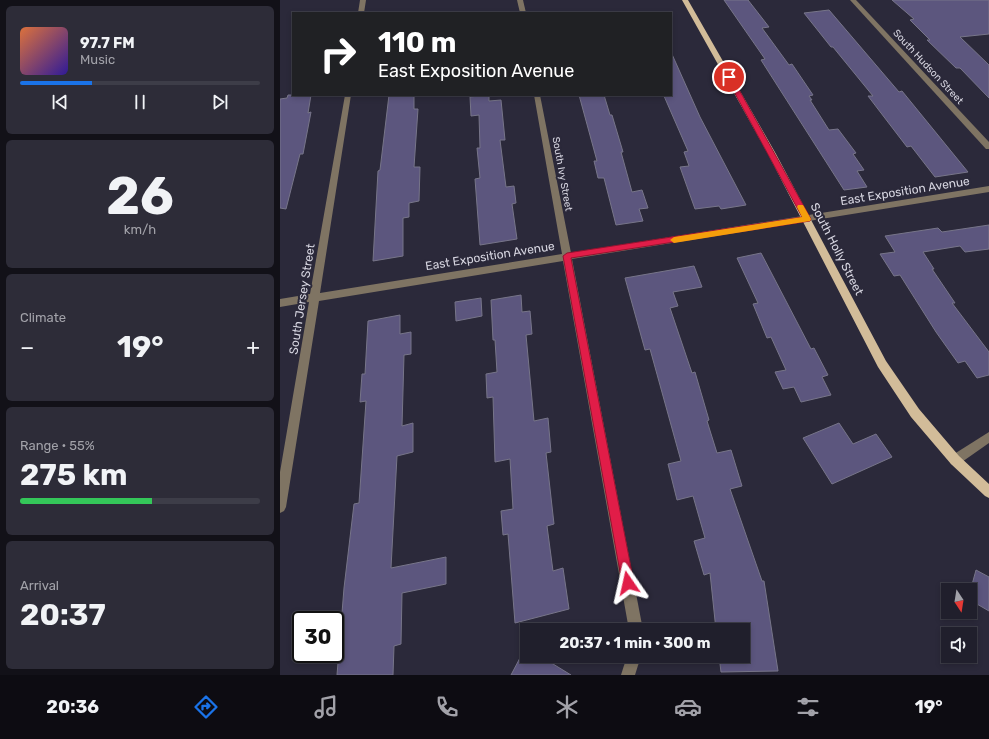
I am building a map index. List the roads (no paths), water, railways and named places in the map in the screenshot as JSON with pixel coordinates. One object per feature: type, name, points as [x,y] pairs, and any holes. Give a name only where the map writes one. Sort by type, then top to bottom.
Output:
[{"type":"main road","name":"South Holly Street","points":[[685,0],[772,154],[882,364],[916,413],[955,460],[989,492]]},
{"type":"street","points":[[361,12],[363,0]]},
{"type":"street","points":[[520,0],[523,12]]},
{"type":"street","name":"South Hudson Street","points":[[853,0],[989,147]]},
{"type":"street","name":"South Jersey Street","points":[[280,507],[316,297],[348,96]]},
{"type":"street","name":"South Ivy Street","points":[[537,96],[635,623]]},
{"type":"street","name":"East Exposition Avenue","points":[[280,302],[989,189]]},
{"type":"street","points":[[955,460],[989,437]]},
{"type":"street","points":[[628,675],[632,663]]}]
